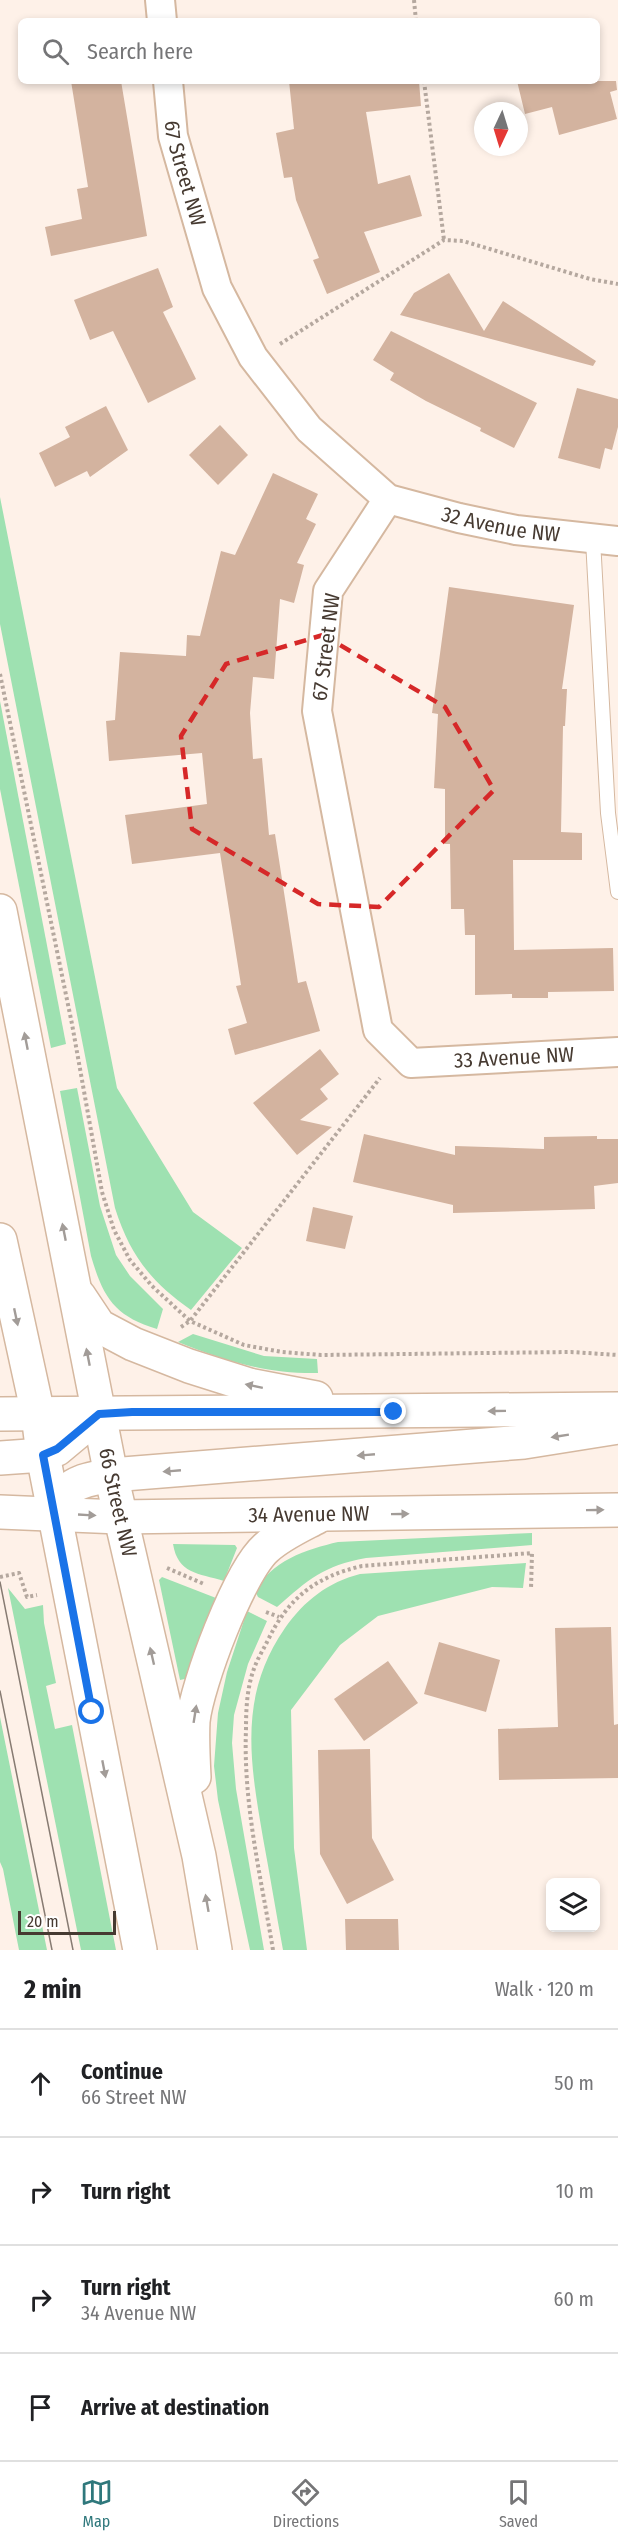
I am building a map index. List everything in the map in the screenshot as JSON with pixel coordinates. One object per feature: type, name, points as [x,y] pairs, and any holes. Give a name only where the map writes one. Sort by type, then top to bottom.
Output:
[{"type":"main road","name":"66 Street NW","points":[[0,910],[119,1516],[199,1856],[215,1950]]},
{"type":"main road","points":[[0,1240],[38,1414],[54,1514],[140,1950]]},
{"type":"main road","points":[[75,1289],[99,1326],[133,1344],[189,1366],[249,1385],[394,1412]]},
{"type":"main road","points":[[0,1414],[618,1409]]},
{"type":"main road","points":[[0,1458],[43,1455],[57,1449],[99,1414]]},
{"type":"main road","points":[[54,1514],[61,1496],[73,1486],[111,1475],[524,1442],[618,1427]]},
{"type":"main road","name":"34 Avenue NW","points":[[0,1512],[119,1516],[618,1510]]},
{"type":"main road","points":[[199,1856],[193,1721],[200,1688],[236,1593],[248,1571],[265,1548],[321,1515]]},
{"type":"street","points":[[160,0],[162,18]]},
{"type":"street","name":"67 Street NW","points":[[168,84],[173,136],[217,288],[253,357],[309,429],[388,499],[328,591],[317,711],[378,1030],[411,1063]]},
{"type":"street","name":"32 Avenue NW","points":[[388,499],[516,530],[606,540]]},
{"type":"street","name":"33 Avenue NW","points":[[411,1063],[618,1052]]},
{"type":"lane","points":[[606,540],[612,786],[618,892]]},
{"type":"path","points":[[414,0],[416,18]]},
{"type":"path","points":[[424,84],[444,240]]},
{"type":"path","points":[[280,344],[444,240],[464,241],[590,279],[618,284]]},
{"type":"path","points":[[0,674],[72,1024],[102,1192],[114,1230],[130,1260],[152,1286],[190,1321],[244,1345],[282,1352],[618,1354]]},
{"type":"path","points":[[190,1321],[380,1078]]},
{"type":"path","points":[[273,1950],[250,1818],[245,1766],[247,1700],[254,1668],[279,1617],[300,1595],[317,1583],[339,1571],[362,1566],[532,1553],[531,1588]]},
{"type":"path","points":[[0,1577],[19,1574]]},
{"type":"highlighted area","points":[[323,635],[445,707],[494,790],[379,907],[318,904],[192,829],[181,736],[226,664]]},
{"type":"green space","points":[[0,497],[117,1088],[193,1212],[242,1248],[191,1310],[164,1288],[143,1266],[127,1240],[115,1208],[0,624]]},
{"type":"green space","points":[[0,701],[66,1044],[51,1048],[0,789]]},
{"type":"green space","points":[[77,1088],[100,1206],[116,1255],[130,1276],[163,1309],[157,1329],[130,1318],[112,1303],[100,1283],[91,1256],[60,1091]]},
{"type":"green space","points":[[193,1334],[264,1356],[317,1359],[318,1373],[264,1369],[213,1355],[178,1342]]},
{"type":"green space","points":[[532,1533],[532,1545],[351,1561],[317,1575],[277,1607],[258,1597],[256,1593],[270,1573],[290,1558],[314,1548],[338,1542]]},
{"type":"green space","points":[[173,1544],[235,1545],[237,1548],[224,1581],[198,1574],[184,1567],[179,1561]]},
{"type":"green space","points":[[526,1563],[523,1588],[492,1587],[378,1616],[340,1645],[291,1710],[294,1848],[307,1950],[283,1950],[254,1783],[252,1730],[254,1704],[260,1679],[270,1653],[285,1628],[300,1609],[327,1587],[360,1574]]},
{"type":"green space","points":[[162,1577],[216,1598],[189,1678],[180,1680],[159,1580]]},
{"type":"green space","points":[[8,1588],[25,1609],[43,1605],[44,1623],[56,1683],[46,1686],[55,1729],[72,1725],[116,1950],[81,1950]]},
{"type":"green space","points":[[247,1611],[267,1621],[248,1664],[234,1715],[232,1743],[236,1789],[264,1950],[250,1950],[218,1800],[214,1766],[218,1713],[227,1672]]},
{"type":"green space","points":[[0,1717],[47,1950],[19,1950],[0,1862]]},
{"type":"building","points":[[600,81],[616,81],[617,90],[610,92],[617,119],[559,135],[552,107],[528,113],[528,102],[522,102],[518,84],[600,84]]},
{"type":"building","points":[[71,84],[122,84],[147,236],[51,256],[45,227],[82,219],[77,189],[88,187]]},
{"type":"building","points":[[289,84],[419,84],[421,106],[366,112],[378,184],[410,175],[422,216],[364,232],[380,272],[327,294],[313,260],[319,258],[296,200],[292,177],[284,178],[276,133],[294,129]]},
{"type":"building","points":[[158,268],[173,307],[163,312],[196,379],[148,403],[113,331],[90,340],[74,300]]},
{"type":"building","points":[[449,273],[484,331],[503,301],[596,361],[593,366],[400,315],[414,293]]},
{"type":"building","points":[[391,331],[537,403],[514,448],[390,380],[394,373],[373,360]]},
{"type":"building","points":[[577,388],[618,399],[618,427],[612,450],[605,448],[600,469],[558,458]]},
{"type":"building","points":[[106,406],[128,450],[90,477],[87,471],[55,487],[39,453],[70,437],[65,427]]},
{"type":"building","points":[[220,425],[248,455],[218,485],[189,455]]},
{"type":"building","points":[[273,473],[318,494],[306,519],[316,524],[297,563],[304,565],[294,603],[280,599],[274,679],[253,677],[250,713],[253,759],[262,758],[269,835],[275,834],[298,983],[306,981],[320,1031],[235,1055],[228,1029],[247,1023],[236,986],[241,985],[220,853],[132,864],[125,815],[207,804],[202,753],[109,761],[106,721],[115,720],[120,652],[186,656],[187,635],[200,636],[221,551],[235,555]]},
{"type":"building","points":[[449,587],[574,605],[562,689],[567,689],[565,726],[563,726],[561,832],[582,833],[582,860],[513,860],[514,950],[613,948],[614,991],[548,992],[548,998],[512,998],[512,994],[475,995],[475,935],[465,935],[464,909],[451,909],[450,844],[445,844],[445,789],[434,788],[438,714],[432,713]]},
{"type":"building","points":[[320,1049],[339,1074],[320,1089],[328,1099],[300,1120],[332,1127],[297,1155],[253,1103]]},
{"type":"building","points":[[364,1134],[455,1155],[455,1146],[544,1149],[544,1137],[597,1136],[597,1139],[618,1139],[618,1183],[594,1186],[595,1209],[453,1213],[453,1205],[353,1182]]},
{"type":"building","points":[[313,1207],[353,1216],[345,1249],[306,1241]]},
{"type":"building","points":[[611,1627],[614,1725],[618,1724],[618,1778],[499,1780],[498,1729],[558,1727],[555,1628]]},
{"type":"building","points":[[439,1642],[500,1660],[486,1712],[424,1694]]},
{"type":"building","points":[[388,1661],[418,1703],[364,1741],[334,1699]]},
{"type":"building","points":[[370,1749],[372,1838],[394,1880],[347,1904],[320,1854],[318,1750]]},
{"type":"building","points":[[345,1919],[398,1919],[399,1950],[346,1950]]},
{"type":"tram line","points":[[0,1582],[73,1950]]},
{"type":"tram line","points":[[0,1691],[52,1950]]},
{"type":"route","points":[[92,1712],[43,1455],[57,1449],[99,1414],[394,1412]]}]
